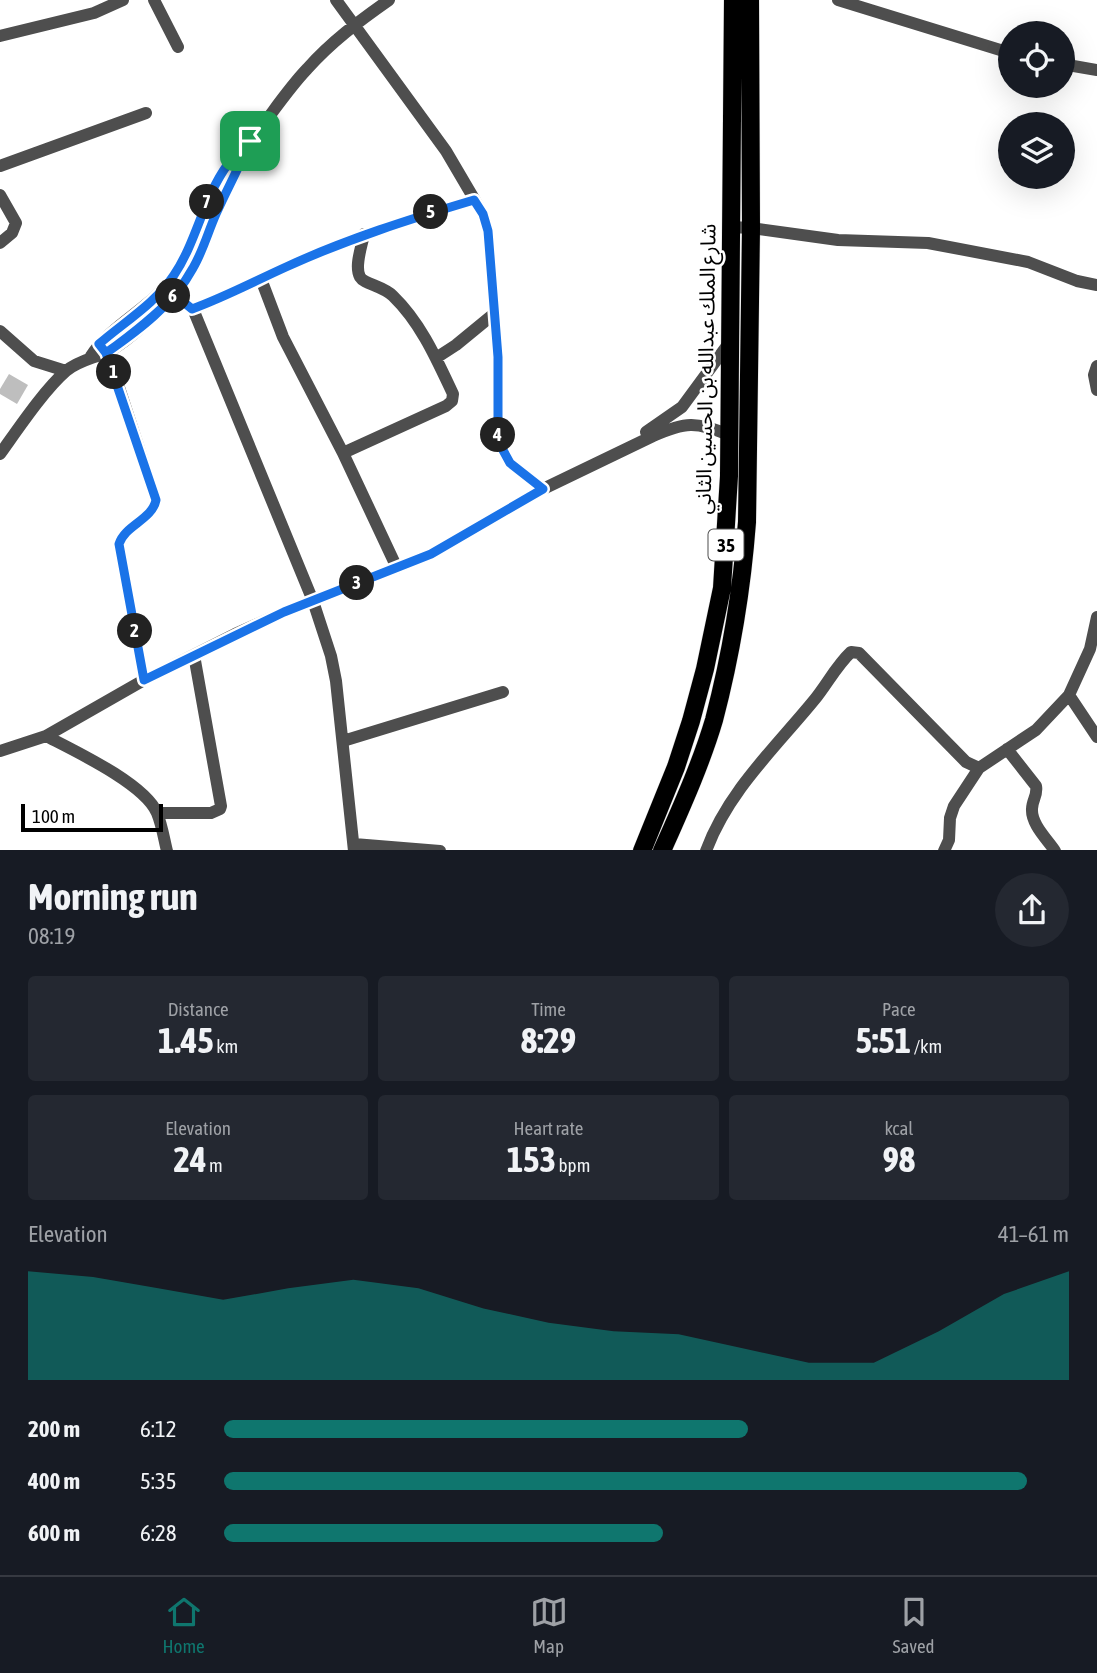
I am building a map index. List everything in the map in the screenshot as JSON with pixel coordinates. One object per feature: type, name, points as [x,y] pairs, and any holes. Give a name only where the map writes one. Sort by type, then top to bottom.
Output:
[{"type":"highway","name":"شارع الملك عبدالله بن الحسين الثاني","points":[[642,850],[676,767],[705,670],[726,555],[733,0]]},
{"type":"highway","name":"شارع الملك عبدالله بن الحسين الثاني","points":[[662,850],[713,722],[740,595],[747,523],[751,228],[750,0]]},
{"type":"street","points":[[0,36],[94,13],[123,0]]},
{"type":"street","points":[[154,0],[178,47]]},
{"type":"street","points":[[335,0],[446,151],[483,214],[488,231],[495,313],[499,379],[498,441],[510,463],[543,489]]},
{"type":"street","points":[[102,349],[173,277],[229,162],[250,141],[306,69],[353,25],[389,0]]},
{"type":"street","points":[[838,0],[998,49]]},
{"type":"street","points":[[1075,66],[1097,70]]},
{"type":"street","points":[[0,166],[146,113]]},
{"type":"street","points":[[0,454],[30,412],[66,371],[144,325],[175,295],[200,255],[215,215],[250,141]]},
{"type":"street","points":[[0,195],[16,223],[12,233],[0,243]]},
{"type":"street","points":[[192,309],[364,234],[474,200]]},
{"type":"street","points":[[731,227],[838,240],[928,243],[1028,262],[1077,281],[1097,285]]},
{"type":"street","points":[[343,453],[449,404],[453,394],[422,334],[395,298],[359,276],[358,265],[364,234]]},
{"type":"street","points":[[261,279],[283,337],[343,453],[397,568]]},
{"type":"street","points":[[175,295],[192,309],[313,601],[334,670],[354,847],[440,850]]},
{"type":"street","points":[[436,358],[495,313]]},
{"type":"street","points":[[0,331],[34,361],[49,368],[66,371]]},
{"type":"street","points":[[614,454],[682,407],[729,343]]},
{"type":"street","points":[[102,349],[156,500],[152,510],[124,534],[119,544],[144,680]]},
{"type":"street","points":[[1097,366],[1094,376],[1097,390]]},
{"type":"street","points":[[0,751],[46,736],[144,680],[247,629],[397,568],[453,542],[543,489],[614,454],[684,424],[707,425],[729,435]]},
{"type":"street","points":[[944,850],[954,806],[979,768],[1036,730],[1069,695],[1090,649],[1097,617]]},
{"type":"street","points":[[706,850],[719,820],[746,782],[851,652],[859,653],[966,762],[979,768]]},
{"type":"street","points":[[157,813],[211,813],[221,806],[194,655]]},
{"type":"street","points":[[343,741],[503,692]]},
{"type":"street","points":[[1069,695],[1097,737]]},
{"type":"street","points":[[46,736],[128,783],[150,801],[157,813],[167,850]]},
{"type":"street","points":[[1007,749],[1036,786],[1037,792],[1031,810],[1033,818],[1055,850]]},
{"type":"building","points":[[9,374],[28,385],[17,404],[0,394]]},
{"type":"route","points":[[250,141],[192,271],[160,310],[106,353],[156,500],[152,510],[124,534],[119,544],[144,680],[284,612],[431,554],[543,489],[510,463],[498,441],[498,357],[488,231],[483,214],[474,200],[377,229],[286,266],[218,300],[192,309],[175,295],[160,310],[144,325],[106,353],[99,344],[149,303],[173,277],[183,261],[220,176],[229,162],[250,141]]}]
